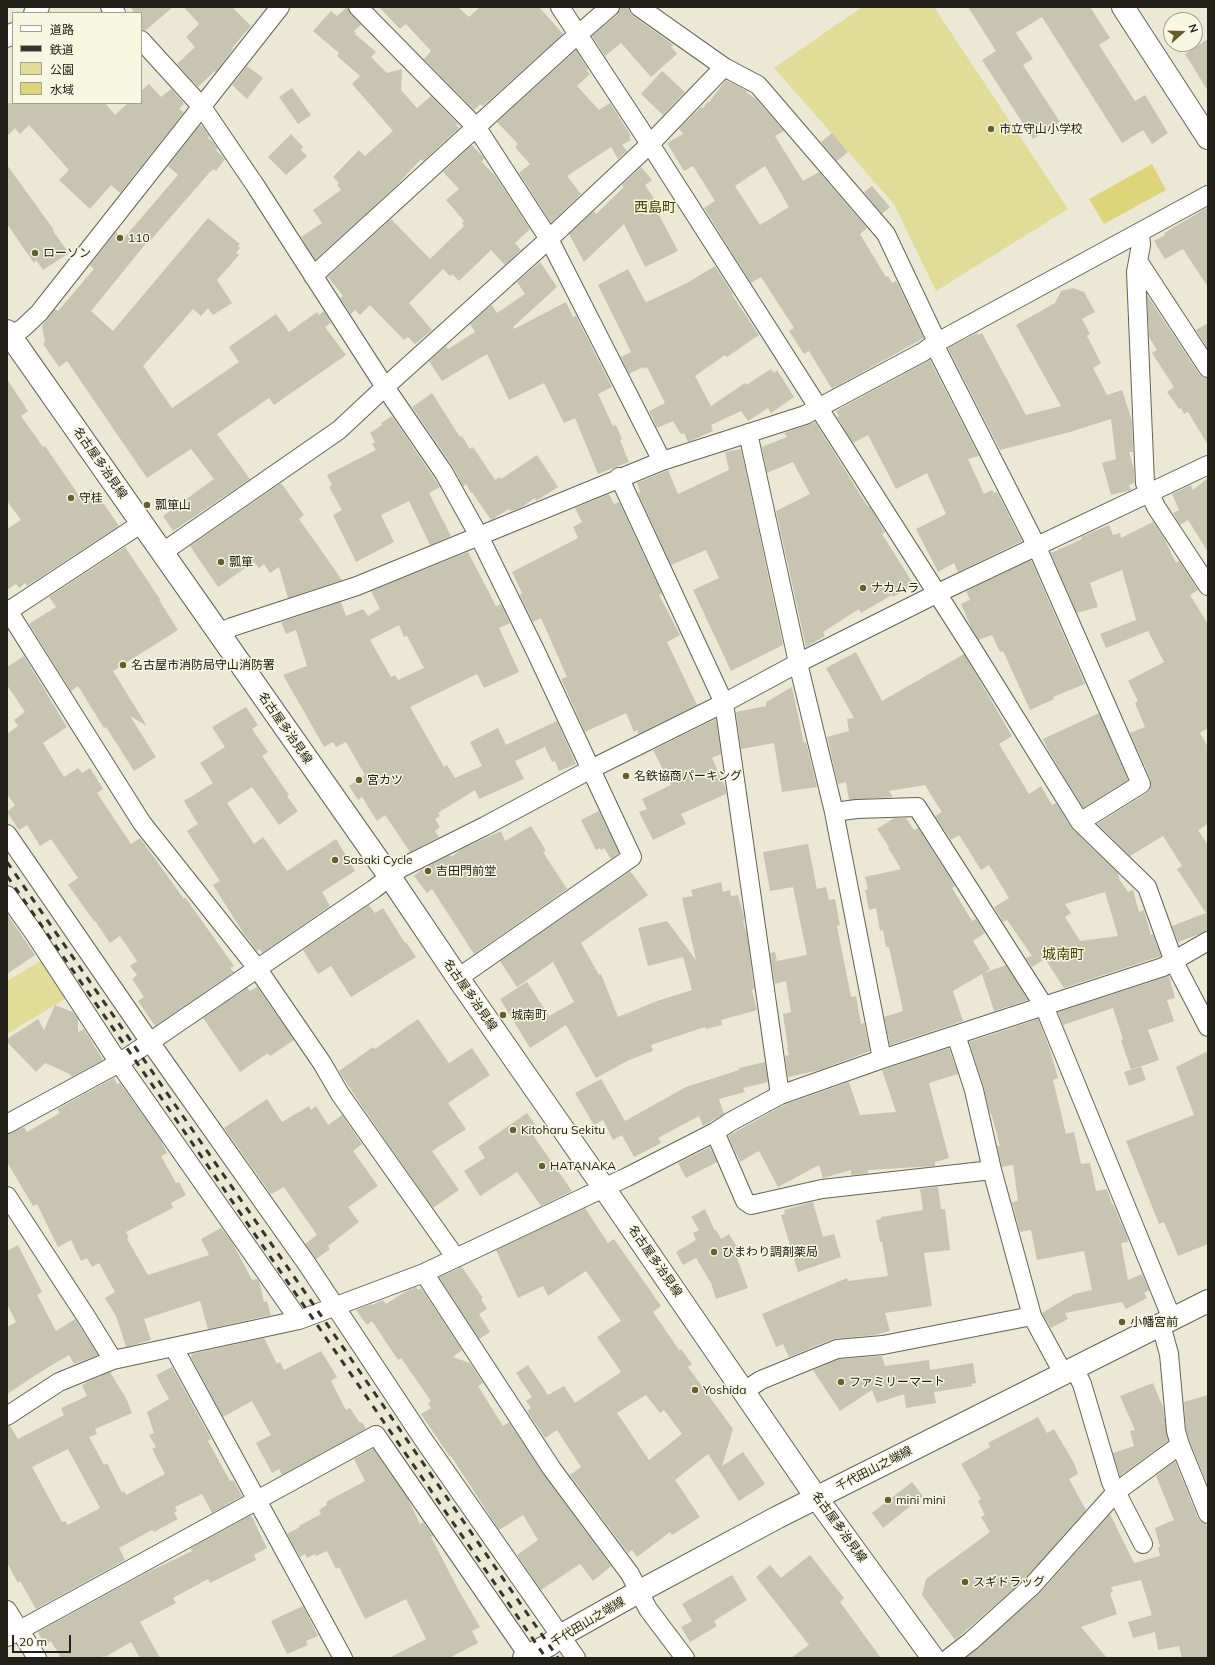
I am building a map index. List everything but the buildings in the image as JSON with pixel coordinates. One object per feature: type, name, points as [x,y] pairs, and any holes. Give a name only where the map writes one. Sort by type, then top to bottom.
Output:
[{"type":"main road","points":[[1124,7],[1208,138]]},
{"type":"main road","name":"名古屋多治見線","points":[[8,336],[142,522],[390,877],[816,1497],[933,1658]]},
{"type":"main road","name":"千代田山之端線","points":[[528,1657],[549,1645],[560,1636],[640,1591],[816,1497],[1208,1301]]},
{"type":"street","points":[[8,336],[39,313],[280,7]]},
{"type":"street","points":[[358,7],[477,128],[549,239],[662,460]]},
{"type":"street","points":[[560,7],[650,144],[938,593],[1080,822],[1147,887],[1174,962],[1208,1027]]},
{"type":"street","points":[[313,276],[610,7]]},
{"type":"street","points":[[639,7],[724,67],[758,85],[886,234],[935,343],[1036,545],[1141,784],[1080,822]]},
{"type":"street","points":[[142,41],[202,107],[255,185],[385,387],[444,473],[479,536],[632,857],[458,978]]},
{"type":"street","points":[[163,552],[340,430],[385,387],[549,239],[650,144],[724,67]]},
{"type":"street","points":[[219,634],[232,627],[357,586],[662,460],[805,415],[923,352],[935,343],[1208,195]]},
{"type":"street","points":[[1140,232],[1141,245],[1136,272],[1145,483],[1156,507],[1208,586]]},
{"type":"street","points":[[1138,261],[1208,368]]},
{"type":"street","points":[[748,432],[798,663],[834,812],[882,1059]]},
{"type":"street","points":[[7,1124],[118,1063],[401,868],[485,826],[591,769],[724,703],[798,663],[1036,545],[1208,464]]},
{"type":"street","points":[[619,477],[724,703],[780,1095]]},
{"type":"street","points":[[142,522],[7,611],[142,823],[257,968],[322,1063],[340,1094],[456,1258]]},
{"type":"street","points":[[834,812],[857,808],[917,807],[1044,1006],[1167,1322],[1176,1431],[1180,1445],[1208,1514]]},
{"type":"street","points":[[7,834],[150,1042],[307,1264],[422,1440],[576,1658]]},
{"type":"street","points":[[7,896],[34,933],[118,1063],[299,1320]]},
{"type":"street","points":[[7,1416],[59,1382],[113,1360],[299,1320],[424,1272],[604,1188],[715,1132],[730,1122],[780,1095],[882,1059],[1163,967],[1208,941]]},
{"type":"street","points":[[956,1035],[974,1090],[992,1170],[1032,1316],[1068,1371],[1082,1384],[1111,1482],[1143,1544]]},
{"type":"street","points":[[715,1132],[745,1201],[751,1205],[822,1189],[992,1170]]},
{"type":"street","points":[[7,1196],[113,1360]]},
{"type":"street","points":[[424,1272],[552,1469],[630,1574],[648,1609],[685,1658]]},
{"type":"street","points":[[744,1391],[761,1380],[837,1350],[882,1345],[1032,1316]]},
{"type":"street","points":[[174,1348],[344,1658]]},
{"type":"street","points":[[13,1633],[258,1501],[266,1494],[376,1435],[528,1657]]},
{"type":"street","points":[[950,1658],[1032,1586],[1116,1492],[1180,1445]]},
{"type":"street","points":[[7,1610],[13,1633],[37,1658]]},
{"type":"green space","points":[[862,7],[934,7],[1068,209],[936,291],[894,204],[774,68]]},
{"type":"green space","points":[[42,960],[67,998],[7,1034],[7,981]]},
{"type":"water","points":[[1152,164],[1166,190],[1104,224],[1089,199]]},
{"type":"railway","points":[[7,862],[558,1658]]},
{"type":"railway","points":[[7,876],[546,1658]]},
{"type":"place","name":"市立守山小学校","points":[[991,129]]},
{"type":"place","name":"110","points":[[120,238]]},
{"type":"place","name":"ローソン","points":[[35,253]]},
{"type":"place","name":"守桂","points":[[71,498]]},
{"type":"place","name":"瓢箪山","points":[[147,505]]},
{"type":"place","name":"瓢箪","points":[[221,562]]},
{"type":"place","name":"ナカムラ","points":[[863,588]]},
{"type":"place","name":"名古屋市消防局守山消防署","points":[[123,665]]},
{"type":"place","name":"名鉄協商パーキング","points":[[626,776]]},
{"type":"place","name":"宮カツ","points":[[359,780]]},
{"type":"place","name":"Sasaki Cycle","points":[[335,860]]},
{"type":"place","name":"吉田門前堂","points":[[428,871]]},
{"type":"place","name":"城南町","points":[[503,1015]]},
{"type":"place","name":"Kitoharu Sekitu","points":[[513,1130]]},
{"type":"place","name":"HATANAKA","points":[[542,1166]]},
{"type":"place","name":"ひまわり調剤薬局","points":[[714,1252]]},
{"type":"place","name":"小幡宮前","points":[[1122,1322]]},
{"type":"place","name":"ファミリーマート","points":[[841,1382]]},
{"type":"place","name":"Yoshida","points":[[695,1390]]},
{"type":"place","name":"mini mini","points":[[888,1500]]},
{"type":"place","name":"スギドラッグ","points":[[965,1582]]},
{"type":"district","name":"西島町","points":[[655,208]]},
{"type":"district","name":"城南町","points":[[1063,955]]}]
